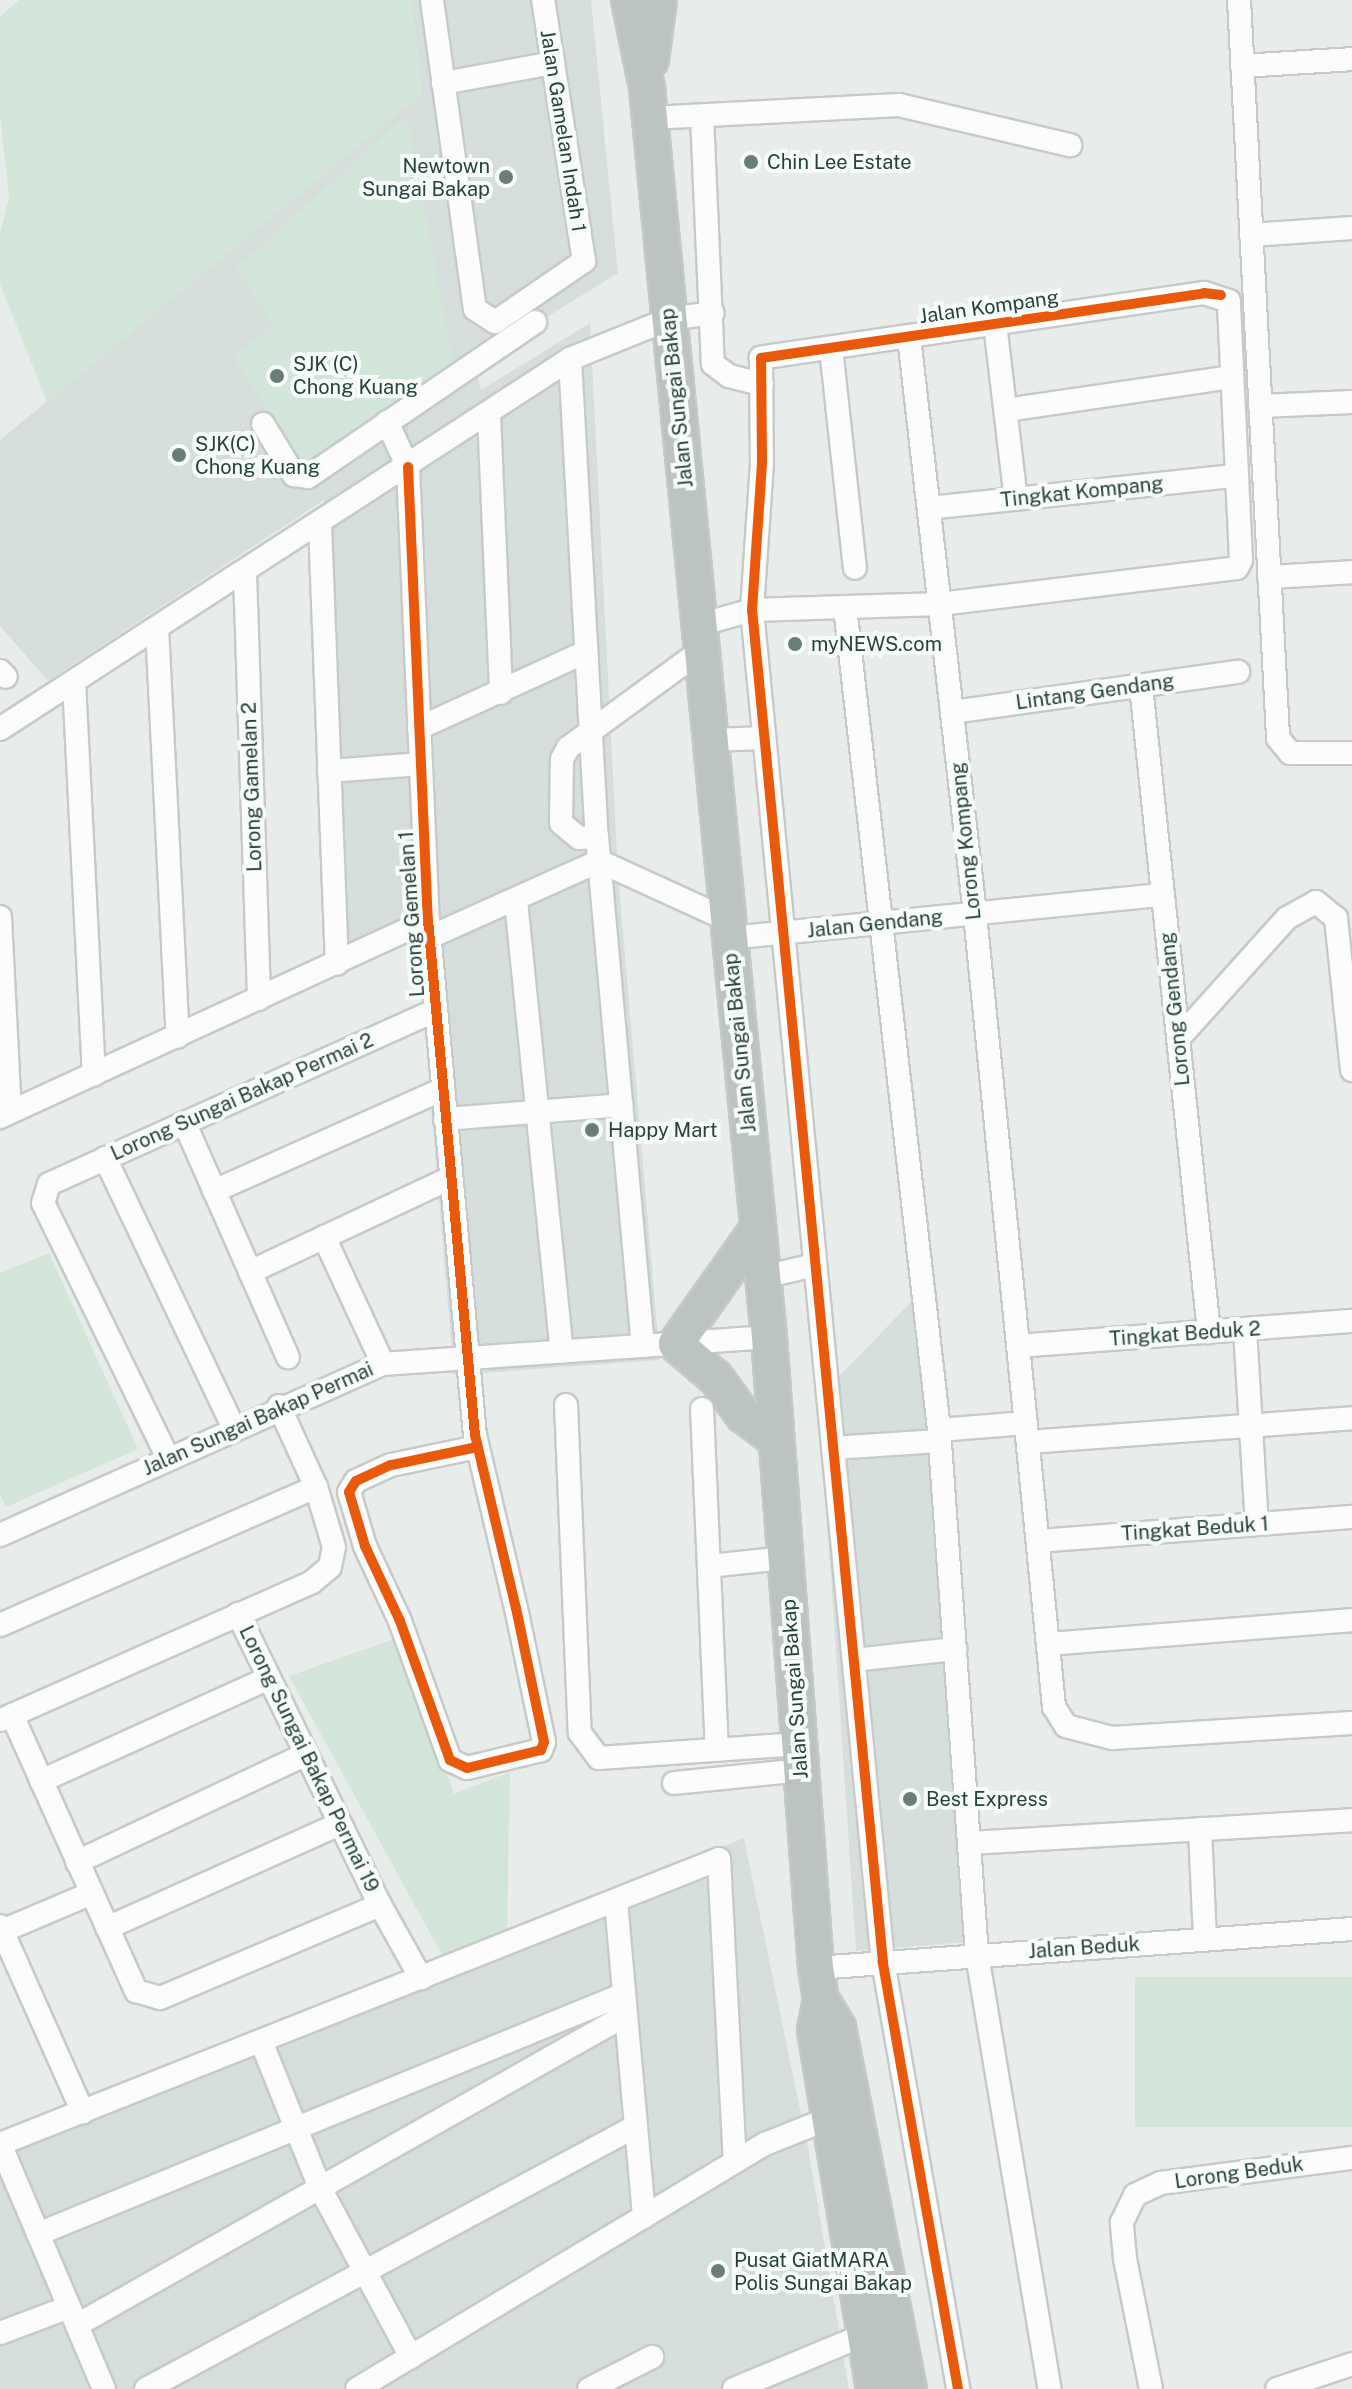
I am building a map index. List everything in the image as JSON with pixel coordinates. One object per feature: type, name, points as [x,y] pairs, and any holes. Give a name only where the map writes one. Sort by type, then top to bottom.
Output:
[{"type":"highway","name":"Jalan Sungai Bakap","points":[[629,0],[674,111]]},
{"type":"highway","name":"Jalan Sungai Bakap","points":[[659,0],[674,111],[669,319],[769,1337],[818,1983],[815,2030],[874,2389]]},
{"type":"highway","points":[[758,1228],[660,1345],[716,1378],[743,1415],[776,1440]]},
{"type":"highway","name":"Jalan Sungai Bakap","points":[[818,1983],[838,2027],[909,2389]]},
{"type":"street","points":[[432,0],[443,83],[553,63]]},
{"type":"street","name":"Jalan Gamelan Indah 1","points":[[443,83],[475,309],[495,322],[584,261],[543,0]]},
{"type":"street","points":[[1239,0],[1278,738],[1290,753],[1352,753]]},
{"type":"street","points":[[1242,66],[1352,59]]},
{"type":"street","points":[[958,2389],[883,1962],[752,610],[762,384],[729,376],[713,364],[713,313],[674,111],[899,105],[1070,145]]},
{"type":"street","points":[[1251,235],[1352,228]]},
{"type":"street","name":"Jalan Kompang","points":[[762,384],[761,358],[1204,293],[1221,295],[1229,301],[1231,377]]},
{"type":"street","points":[[0,729],[245,574],[570,359],[669,319],[713,313]]},
{"type":"street","points":[[263,424],[300,478],[535,322]]},
{"type":"street","points":[[995,324],[1016,499]]},
{"type":"street","name":"Lorong Kompang","points":[[909,337],[975,914],[1054,1707],[1066,1726],[1086,1734],[1148,1738],[1352,1723]]},
{"type":"street","points":[[831,348],[855,568]]},
{"type":"street","points":[[570,359],[597,837],[621,1105],[660,1345]]},
{"type":"street","points":[[597,837],[579,838],[567,834],[561,823],[562,759],[590,728],[700,638],[752,610],[940,604],[1237,568],[1231,377],[1006,410]]},
{"type":"street","points":[[1260,406],[1352,402]]},
{"type":"street","points":[[489,415],[501,693]]},
{"type":"street","points":[[387,422],[408,467]]},
{"type":"street","name":"Lorong Gemelan 1","points":[[408,467],[429,928],[467,1358],[477,1447],[544,1742],[541,1750],[467,1768],[450,1760],[400,1621],[365,1546],[349,1492],[356,1481],[391,1465],[477,1447]]},
{"type":"street","name":"Tingkat Kompang","points":[[929,508],[1235,476]]},
{"type":"street","points":[[320,524],[337,964]]},
{"type":"street","points":[[1269,577],[1352,572]]},
{"type":"street","name":"Lorong Gamelan 2","points":[[245,574],[259,999]]},
{"type":"street","points":[[845,607],[878,923],[939,1436],[977,1955],[1050,2389]]},
{"type":"street","points":[[157,628],[178,1036]]},
{"type":"street","points":[[419,728],[586,652]]},
{"type":"street","name":"Lintang Gendang","points":[[952,712],[1238,672]]},
{"type":"street","points":[[74,682],[94,1074]]},
{"type":"street","name":"Lorong Gendang","points":[[1141,686],[1209,1332]]},
{"type":"street","points":[[710,740],[764,738]]},
{"type":"street","points":[[329,771],[420,764]]},
{"type":"street","points":[[599,861],[729,929]]},
{"type":"street","points":[[0,917],[5,1115],[337,964],[429,928],[516,901],[599,861]]},
{"type":"street","name":"Jalan Gendang","points":[[729,929],[783,932],[1163,895]]},
{"type":"street","points":[[516,901],[562,1352]]},
{"type":"street","points":[[1178,1039],[1287,918],[1316,902],[1336,918],[1351,1032],[1352,1070]]},
{"type":"street","name":"Lorong Sungai Bakap Permai 2","points":[[168,1458],[43,1203],[49,1184],[436,1010]]},
{"type":"street","points":[[214,1191],[443,1089]]},
{"type":"street","points":[[445,1119],[621,1105]]},
{"type":"street","points":[[185,1124],[288,1357]]},
{"type":"street","points":[[105,1158],[234,1428]]},
{"type":"street","points":[[250,1272],[451,1178]]},
{"type":"street","points":[[324,1237],[383,1364]]},
{"type":"street","points":[[763,1277],[815,1265]]},
{"type":"street","name":"Tingkat Beduk 2","points":[[1018,1346],[1352,1321]]},
{"type":"street","points":[[1245,1330],[1257,1524]]},
{"type":"street","name":"Jalan Sungai Bakap Permai","points":[[0,1535],[279,1406],[383,1364],[769,1337]]},
{"type":"street","points":[[566,1405],[580,1733],[599,1758],[717,1750],[800,1757]]},
{"type":"street","points":[[279,1406],[316,1487],[334,1547],[330,1567],[312,1582],[6,1718],[41,1781],[136,1991],[160,1998],[380,1905]]},
{"type":"street","points":[[702,1409],[717,1750]]},
{"type":"street","points":[[833,1448],[939,1436],[1352,1418]]},
{"type":"street","points":[[0,1625],[316,1487]]},
{"type":"street","name":"Tingkat Beduk 1","points":[[1038,1541],[1352,1517]]},
{"type":"street","points":[[709,1566],[785,1558]]},
{"type":"street","name":"Lorong Sungai Bakap Permai 19","points":[[238,1614],[380,1905],[421,1978]]},
{"type":"street","points":[[1048,1644],[1352,1620]]},
{"type":"street","points":[[854,1660],[955,1649]]},
{"type":"street","points":[[41,1781],[269,1678]]},
{"type":"street","points":[[77,1862],[306,1754]]},
{"type":"street","points":[[674,1783],[800,1757]]},
{"type":"street","points":[[969,1843],[1352,1820]]},
{"type":"street","points":[[107,1928],[340,1824]]},
{"type":"street","points":[[1200,1829],[1205,1939]]},
{"type":"street","points":[[104,2389],[0,2144],[719,1859],[735,2162]]},
{"type":"street","points":[[83,2112],[1,1930],[92,1893]]},
{"type":"street","points":[[616,1902],[644,2217]]},
{"type":"street","name":"Jalan Beduk","points":[[818,1983],[883,1962],[1352,1929]]},
{"type":"street","points":[[38,2234],[296,2128],[625,2004]]},
{"type":"street","points":[[0,2333],[73,2316],[320,2188],[625,2004]]},
{"type":"street","points":[[261,2041],[320,2188],[411,2357]]},
{"type":"street","points":[[357,2389],[735,2162],[830,2118]]},
{"type":"street","points":[[146,2389],[363,2267],[636,2126]]},
{"type":"street","name":"Lorong Beduk","points":[[1151,2389],[1125,2259],[1122,2222],[1135,2195],[1161,2183],[1352,2158]]},
{"type":"street","points":[[734,2389],[866,2334]]},
{"type":"street","points":[[589,2389],[652,2357]]},
{"type":"street","points":[[1277,2389],[1352,2364]]},
{"type":"shaded area","points":[[411,0],[591,0],[618,273],[474,362],[481,390],[590,323],[618,874],[660,1360],[454,1375],[417,941],[337,964],[324,500],[48,681],[0,626],[0,440],[422,93]]},
{"type":"shaded area","points":[[919,1294],[967,1942],[856,1951],[819,1397]]},
{"type":"shaded area","points":[[744,1838],[809,2153],[849,2389],[0,2389],[0,2142]]},
{"type":"green space","points":[[19,0],[411,0],[422,93],[47,402],[0,284],[0,233],[9,198],[0,114],[0,17]]},
{"type":"green space","points":[[407,115],[455,376],[313,480],[233,358],[273,324],[236,268]]},
{"type":"green space","points":[[49,1253],[138,1449],[6,1507],[0,1494],[0,1273]]},
{"type":"green space","points":[[400,1637],[454,1794],[510,1772],[507,1930],[442,1955],[289,1676]]},
{"type":"green space","points":[[1135,1977],[1352,1977],[1352,2127],[1135,2127]]},
{"type":"cycle path","points":[[958,2389],[883,1962],[752,610],[762,463],[761,358],[1204,293],[1221,295]]},
{"type":"cycle path","points":[[408,467],[428,920],[475,1435],[544,1742],[541,1750],[467,1768],[450,1760],[400,1621],[365,1546],[349,1492],[356,1481],[391,1465],[477,1447]]},
{"type":"place","name":"Chin Lee Estate","points":[[751,162]]},
{"type":"place","name":"Newtown Sungai Bakap","points":[[506,177]]},
{"type":"place","name":"SJK (C) Chong Kuang","points":[[277,376]]},
{"type":"place","name":"SJK(C) Chong Kuang","points":[[179,455]]},
{"type":"place","name":"myNEWS.com","points":[[795,644]]},
{"type":"place","name":"Happy Mart","points":[[592,1130]]},
{"type":"place","name":"Best Express","points":[[910,1799]]},
{"type":"place","name":"Pusat GiatMARA Polis Sungai Bakap","points":[[718,2271]]}]
